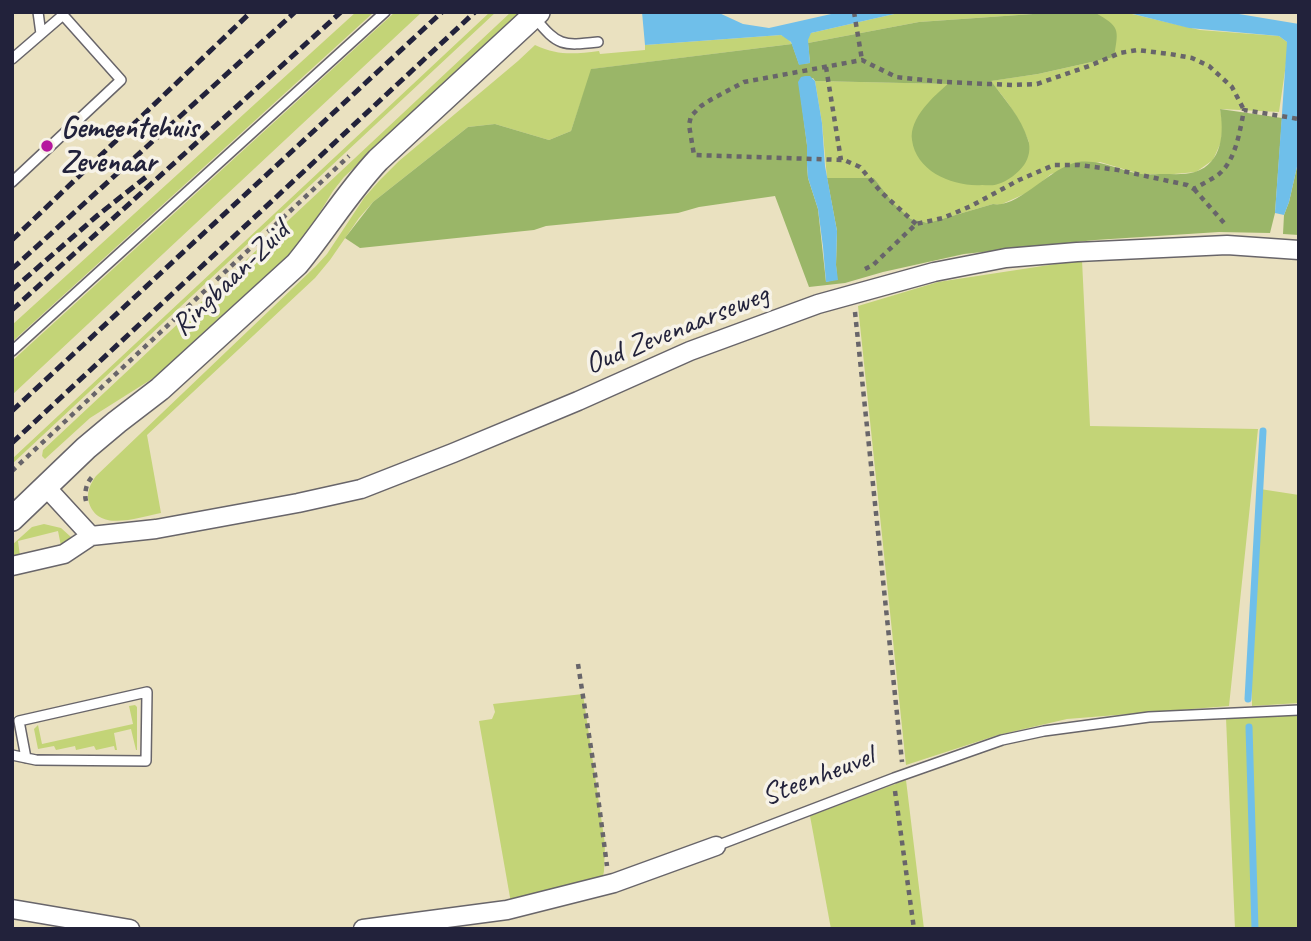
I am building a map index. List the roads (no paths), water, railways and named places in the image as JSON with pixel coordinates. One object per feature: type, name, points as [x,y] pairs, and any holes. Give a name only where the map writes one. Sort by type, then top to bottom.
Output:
[{"type":"street","name":"Ringbaan-Zuid","points":[[12,519],[45,486],[117,422],[160,389],[297,264],[359,180],[536,14]]},
{"type":"street","name":"Oud Zevenaarseweg","points":[[12,566],[64,554],[91,536],[156,529],[361,489],[578,401],[690,351],[818,304],[934,272],[1006,258],[1077,252],[1231,245],[1299,250]]},
{"type":"street","points":[[45,486],[91,536]]},
{"type":"street","name":"Steenheuvel","points":[[363,929],[507,910],[610,884],[716,846]]},
{"type":"street","points":[[12,909],[130,929]]},
{"type":"lane","points":[[38,12],[41,34]]},
{"type":"lane","points":[[12,351],[385,12]]},
{"type":"lane","points":[[536,14],[555,40],[574,45],[598,43]]},
{"type":"lane","points":[[12,59],[63,15],[121,79],[12,182]]},
{"type":"lane","points":[[12,755],[26,758],[36,760],[146,761],[147,692],[19,721],[26,758]]},
{"type":"lane","name":"Steenheuvel","points":[[716,846],[898,776],[1002,740],[1044,731],[1149,717],[1299,710]]},
{"type":"water","points":[[642,12],[717,12],[743,24],[769,28],[840,12],[903,12],[811,33],[808,40],[810,63],[799,65],[791,42],[781,35],[645,45]]},
{"type":"water","points":[[1116,12],[1227,12],[1299,24],[1299,158],[1284,215],[1275,213],[1287,42],[1279,36],[1189,28]]},
{"type":"water","points":[[805,76],[810,76],[815,81],[825,166],[837,231],[838,280],[826,282],[818,209],[808,178],[807,145],[798,82]]},
{"type":"waterway","points":[[1248,699],[1263,431]]},
{"type":"waterway","points":[[1249,727],[1255,929]]},
{"type":"railway","points":[[12,240],[251,12]]},
{"type":"railway","points":[[12,269],[295,12]]},
{"type":"railway","points":[[12,310],[341,12]]},
{"type":"railway","points":[[12,411],[442,12]]},
{"type":"railway","points":[[12,443],[475,12]]},
{"type":"railway","points":[[12,290],[146,177]]},
{"type":"place","name":"Gemeentehuis Zevenaar","points":[[47,146]]}]
